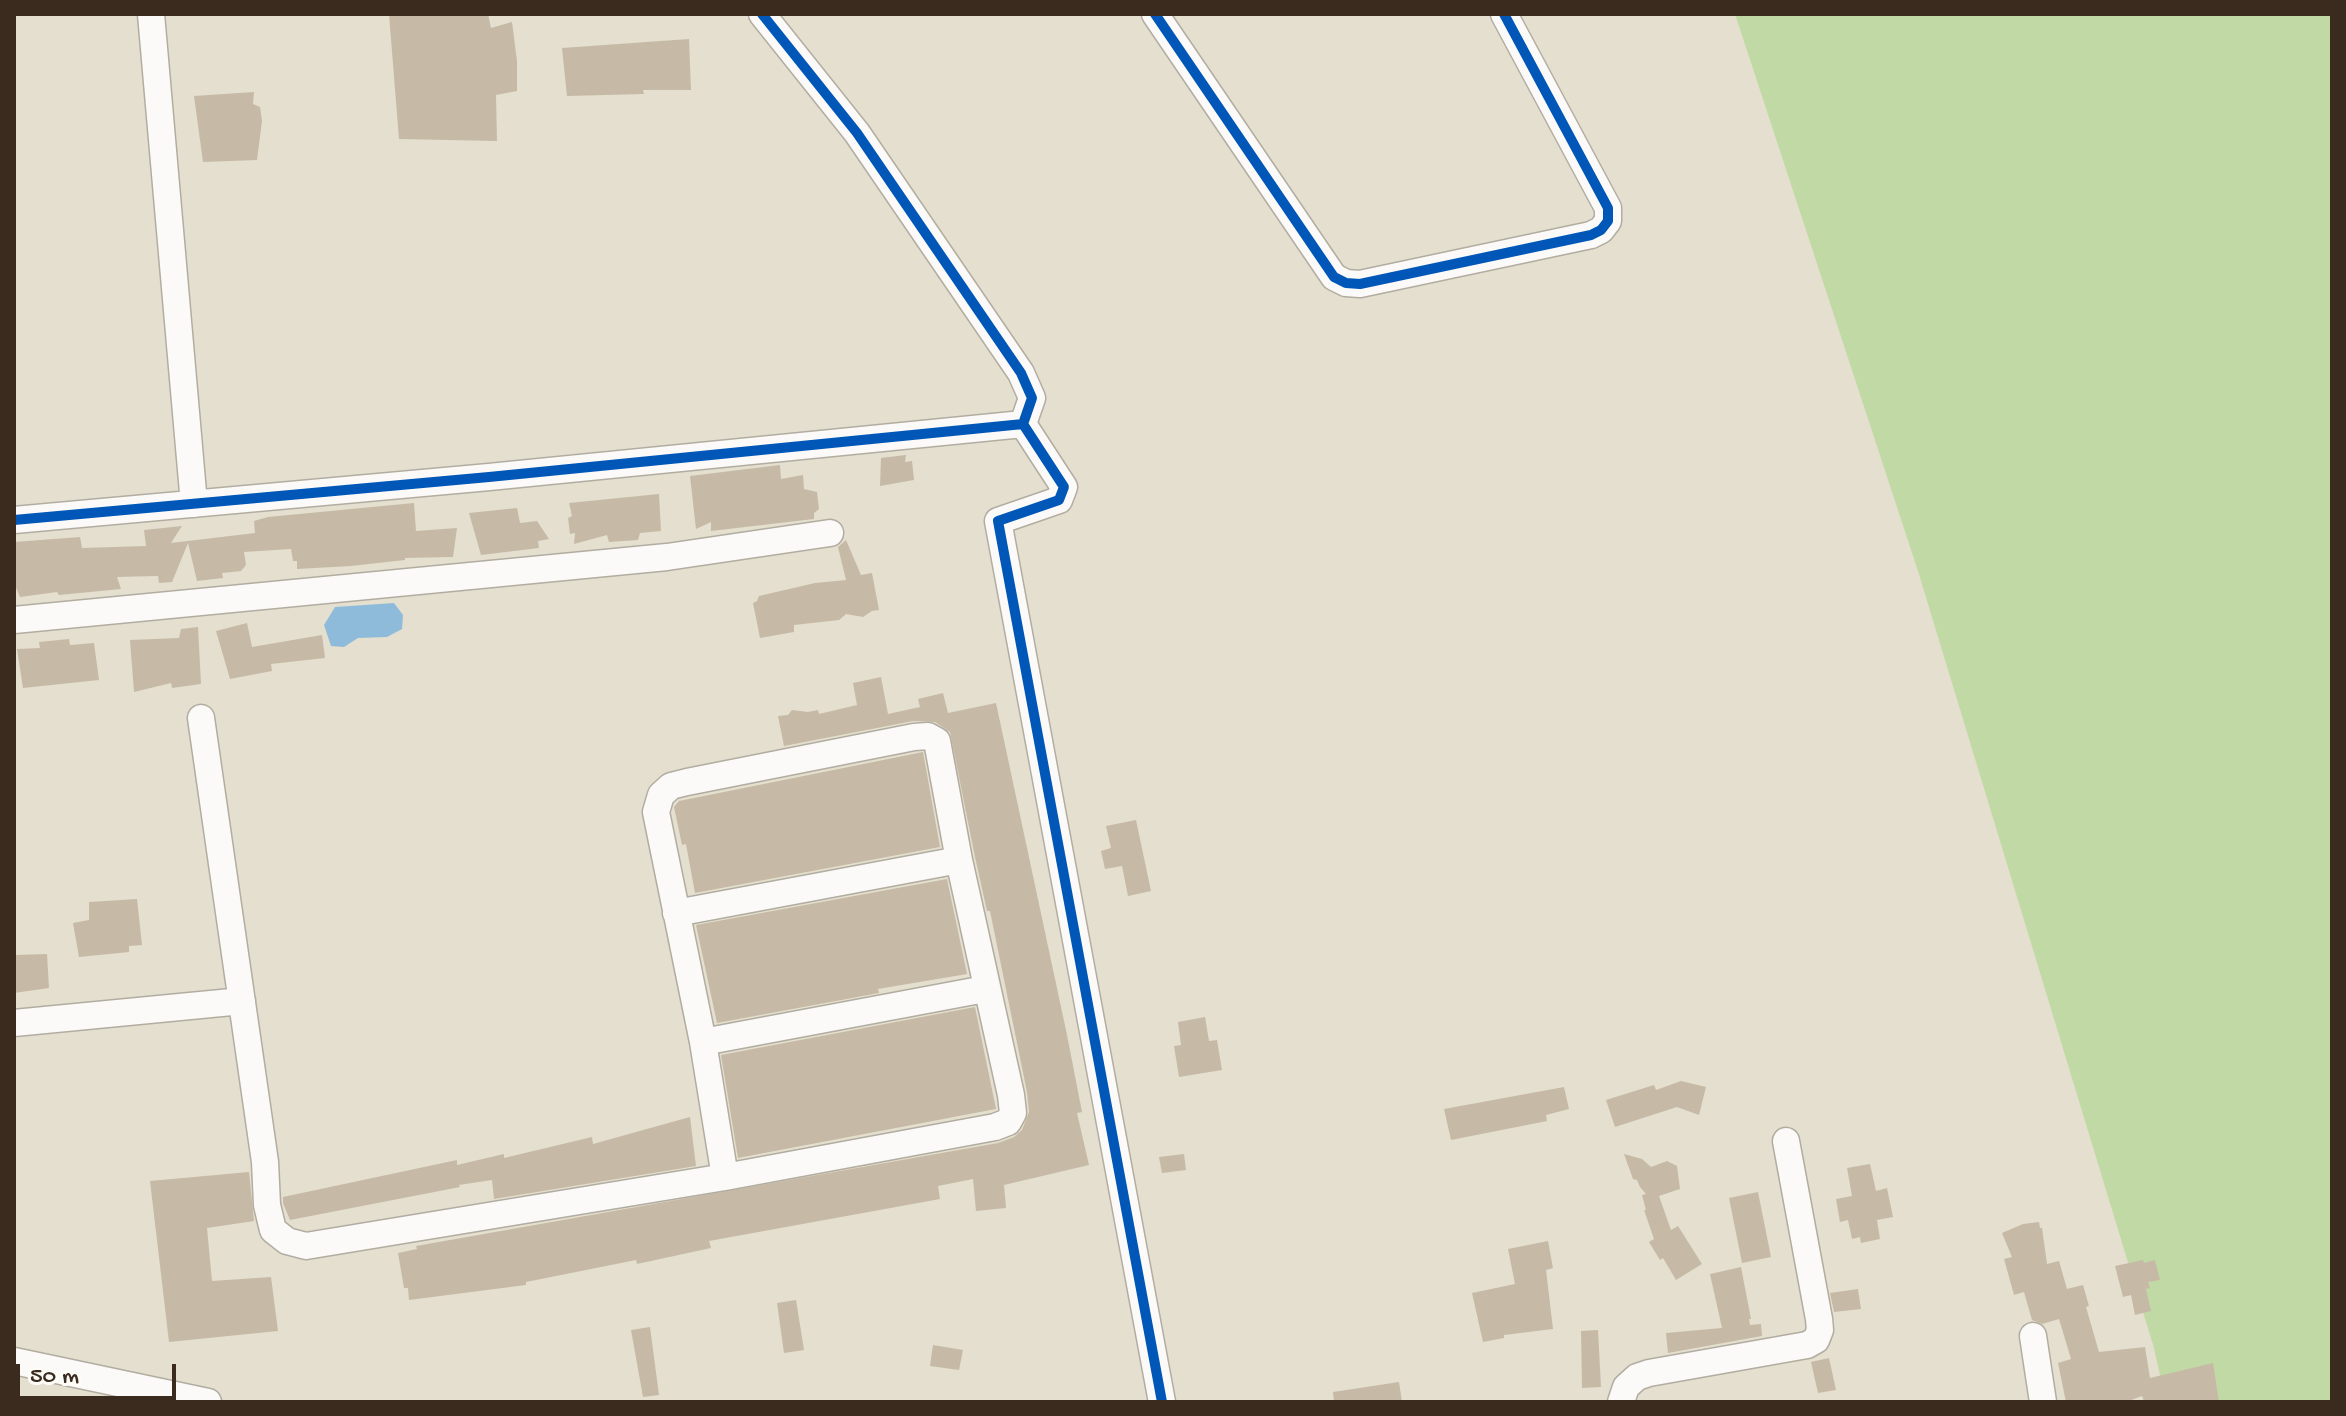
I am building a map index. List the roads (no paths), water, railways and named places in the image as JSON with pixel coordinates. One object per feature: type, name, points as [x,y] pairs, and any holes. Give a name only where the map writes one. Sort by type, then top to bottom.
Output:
[{"type":"street","points":[[151,14],[194,504]]},
{"type":"street","points":[[762,14],[857,133],[1021,373],[1032,398],[1023,424]]},
{"type":"street","points":[[1155,14],[1334,277],[1346,283],[1360,284],[1564,242],[1591,235],[1601,230],[1608,221],[1608,208],[1504,14]]},
{"type":"street","points":[[14,520],[1023,424]]},
{"type":"street","points":[[1023,424],[1064,487],[1059,500],[998,521],[1162,1402]]},
{"type":"street","points":[[14,620],[667,557],[830,533]]},
{"type":"street","points":[[201,718],[265,1162],[267,1205],[273,1230],[287,1241],[306,1246],[725,1177],[1008,1122],[1013,1113],[1011,1095],[985,989],[937,741],[928,736],[914,737],[671,786],[661,795],[656,812],[703,1042],[725,1177]]},
{"type":"street","points":[[676,913],[959,860]]},
{"type":"street","points":[[703,1042],[985,989]]},
{"type":"street","points":[[14,1023],[242,1001]]},
{"type":"street","points":[[1621,1402],[1626,1387],[1637,1377],[1649,1373],[1807,1345],[1816,1340],[1820,1330],[1819,1319],[1786,1141]]},
{"type":"street","points":[[2033,1336],[2043,1402]]},
{"type":"street","points":[[14,1361],[208,1402]]},
{"type":"water","points":[[394,603],[403,615],[402,629],[387,637],[358,638],[344,647],[331,646],[324,625],[335,607]]}]
